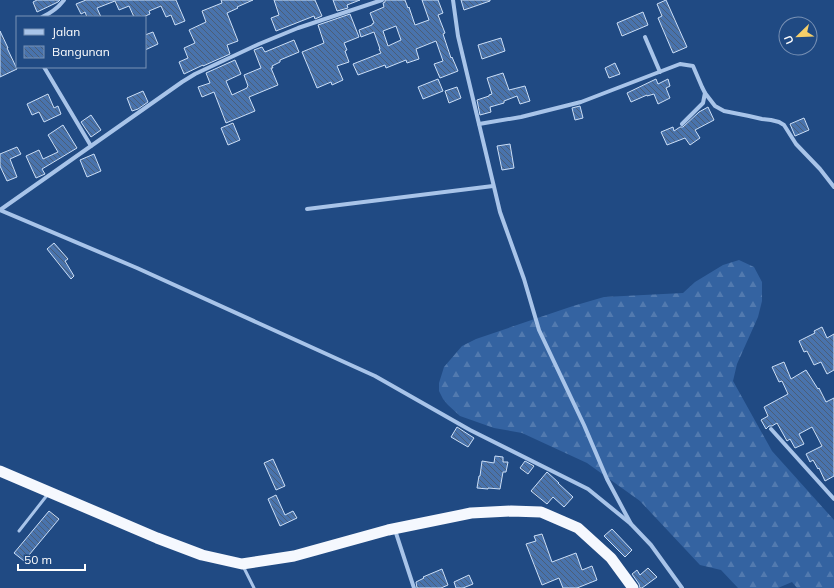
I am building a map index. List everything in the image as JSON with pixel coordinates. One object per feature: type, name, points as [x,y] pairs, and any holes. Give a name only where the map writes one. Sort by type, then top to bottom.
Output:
[{"type":"highway","points":[[0,470],[157,538],[202,555],[242,564],[294,556],[394,529],[471,513],[511,511],[541,512],[578,528],[611,558],[633,588]]},
{"type":"street","points":[[44,16],[53,11],[64,0]]},
{"type":"street","points":[[0,210],[195,74],[258,44],[298,28],[382,0]]},
{"type":"street","points":[[453,0],[458,36],[493,186],[500,212],[540,330],[607,479],[631,524]]},
{"type":"street","points":[[645,36],[660,72]]},
{"type":"street","points":[[479,124],[521,117],[581,102],[680,64],[694,66],[705,93],[715,106],[724,112],[771,120],[784,125],[796,144],[820,169],[834,187]]},
{"type":"street","points":[[45,68],[91,146]]},
{"type":"street","points":[[682,124],[703,103],[705,93]]},
{"type":"street","points":[[307,209],[493,186]]},
{"type":"street","points":[[0,210],[137,268],[375,376],[470,430],[588,489],[631,524],[651,545],[682,588]]},
{"type":"street","points":[[771,429],[834,499]]},
{"type":"street","points":[[829,493],[834,489]]},
{"type":"street","points":[[394,529],[414,588]]},
{"type":"lane","points":[[19,530],[49,492]]},
{"type":"lane","points":[[242,564],[254,588]]},
{"type":"green space","points":[[739,260],[754,267],[762,282],[762,301],[758,317],[737,364],[733,381],[772,451],[834,520],[834,588],[797,588],[792,582],[778,588],[738,588],[721,570],[700,565],[640,501],[587,463],[522,433],[494,428],[460,416],[448,405],[439,391],[439,383],[444,367],[462,346],[476,339],[604,297],[683,293],[695,282],[723,265]]},
{"type":"building","points":[[37,0],[60,0],[37,12],[33,2]]},
{"type":"building","points":[[86,0],[176,0],[185,21],[175,25],[171,15],[166,17],[161,6],[149,11],[150,14],[145,16],[134,16],[129,6],[119,10],[115,1],[97,8],[101,16],[87,16],[85,12],[81,14],[76,4]]},
{"type":"building","points":[[221,0],[253,0],[227,13],[238,41],[227,45],[230,54],[184,74],[179,62],[188,58],[184,48],[195,43],[189,30],[206,22],[202,11],[222,3]]},
{"type":"building","points":[[274,0],[315,0],[322,16],[315,19],[314,16],[276,31],[271,18],[279,15]]},
{"type":"building","points":[[333,0],[360,0],[347,5],[348,8],[337,11]]},
{"type":"building","points":[[385,0],[405,0],[415,25],[429,20],[422,0],[438,0],[443,13],[438,15],[445,33],[443,34],[451,58],[452,57],[458,71],[440,78],[434,64],[443,61],[436,41],[416,49],[419,59],[407,63],[406,60],[386,68],[385,65],[358,75],[353,64],[381,53],[374,32],[361,37],[359,30],[374,23],[370,13],[384,7],[383,3]],"holes":[[[396,26],[401,40],[388,46],[383,31]]]},
{"type":"building","points":[[461,0],[490,0],[490,1],[464,10]]},
{"type":"building","points":[[666,0],[687,47],[673,53],[658,18],[662,16],[657,4]]},
{"type":"building","points":[[643,12],[648,25],[622,36],[617,23]]},
{"type":"building","points":[[350,14],[359,37],[344,43],[349,62],[337,66],[343,80],[332,85],[331,82],[317,88],[302,52],[324,43],[318,25]]},
{"type":"building","points":[[0,31],[17,69],[0,77]]},
{"type":"building","points":[[153,32],[158,44],[146,50],[146,35]]},
{"type":"building","points":[[501,38],[505,51],[482,59],[478,45]]},
{"type":"building","points":[[294,40],[299,52],[280,60],[280,62],[271,68],[278,85],[249,97],[255,111],[226,123],[214,92],[202,97],[198,87],[210,83],[206,73],[235,60],[241,74],[226,81],[232,95],[247,88],[248,86],[244,75],[261,68],[254,50],[262,47],[265,52]]},
{"type":"building","points":[[615,63],[620,74],[609,78],[605,68]]},
{"type":"building","points":[[503,73],[509,90],[525,86],[530,101],[520,104],[517,96],[504,101],[504,103],[490,107],[491,112],[480,115],[477,100],[492,94],[487,78]]},
{"type":"building","points":[[438,79],[443,91],[423,99],[418,87]]},
{"type":"building","points":[[656,79],[658,84],[668,79],[670,86],[666,88],[670,98],[658,104],[654,94],[647,95],[631,102],[627,93]]},
{"type":"building","points":[[457,87],[461,98],[449,103],[445,91]]},
{"type":"building","points":[[143,91],[148,102],[132,111],[127,98]]},
{"type":"building","points":[[48,94],[54,108],[58,106],[61,114],[44,122],[39,112],[32,115],[27,104]]},
{"type":"building","points":[[580,106],[583,118],[575,120],[572,108]]},
{"type":"building","points":[[708,107],[714,120],[695,130],[700,138],[690,145],[685,138],[667,145],[661,132],[673,127],[674,131],[680,127],[683,127],[699,112]]},
{"type":"building","points":[[91,115],[101,130],[91,137],[81,122]]},
{"type":"building","points":[[804,118],[809,130],[795,136],[790,124]]},
{"type":"building","points":[[233,123],[240,140],[228,145],[221,128]]},
{"type":"building","points":[[63,125],[77,148],[42,169],[45,174],[36,178],[26,156],[39,150],[43,159],[58,152],[48,135]]},
{"type":"building","points":[[510,144],[514,168],[502,170],[497,146]]},
{"type":"building","points":[[17,147],[21,154],[10,159],[17,177],[7,181],[0,166],[0,154]]},
{"type":"building","points":[[94,154],[101,171],[87,177],[80,160]]},
{"type":"building","points":[[54,243],[68,259],[65,261],[74,276],[71,279],[47,249]]},
{"type":"building","points":[[822,327],[827,338],[834,334],[834,370],[827,374],[821,362],[814,365],[807,351],[804,352],[799,341],[815,333],[814,331]]},
{"type":"building","points":[[784,362],[791,379],[806,370],[818,389],[819,388],[826,402],[834,398],[834,476],[825,481],[819,468],[818,469],[813,460],[810,462],[806,454],[822,446],[812,427],[799,434],[804,444],[795,448],[790,439],[787,441],[777,423],[766,429],[761,420],[768,416],[764,407],[788,394],[782,381],[779,382],[772,367]]},
{"type":"building","points":[[457,427],[474,438],[468,447],[451,437]]},
{"type":"building","points":[[495,456],[503,457],[503,462],[508,462],[506,472],[503,472],[500,489],[477,488],[482,461],[494,463]]},
{"type":"building","points":[[273,459],[285,486],[276,490],[264,463]]},
{"type":"building","points":[[525,461],[534,466],[528,474],[520,468]]},
{"type":"building","points":[[547,472],[573,497],[564,507],[553,497],[547,504],[531,491]]},
{"type":"building","points":[[276,495],[285,515],[293,511],[297,518],[280,526],[268,499]]},
{"type":"building","points":[[49,511],[59,519],[24,561],[14,553]]},
{"type":"building","points":[[612,529],[632,550],[625,557],[604,536]]},
{"type":"building","points":[[542,534],[552,562],[576,553],[582,570],[592,566],[597,580],[577,588],[563,588],[559,578],[542,585],[526,544],[536,541],[534,536]]},
{"type":"building","points":[[648,568],[657,577],[640,588],[632,574],[637,570],[640,575]]},
{"type":"building","points":[[442,569],[448,585],[441,588],[417,588],[416,582],[424,578],[423,577]]},
{"type":"building","points":[[469,575],[473,584],[463,588],[456,588],[454,582]]}]
